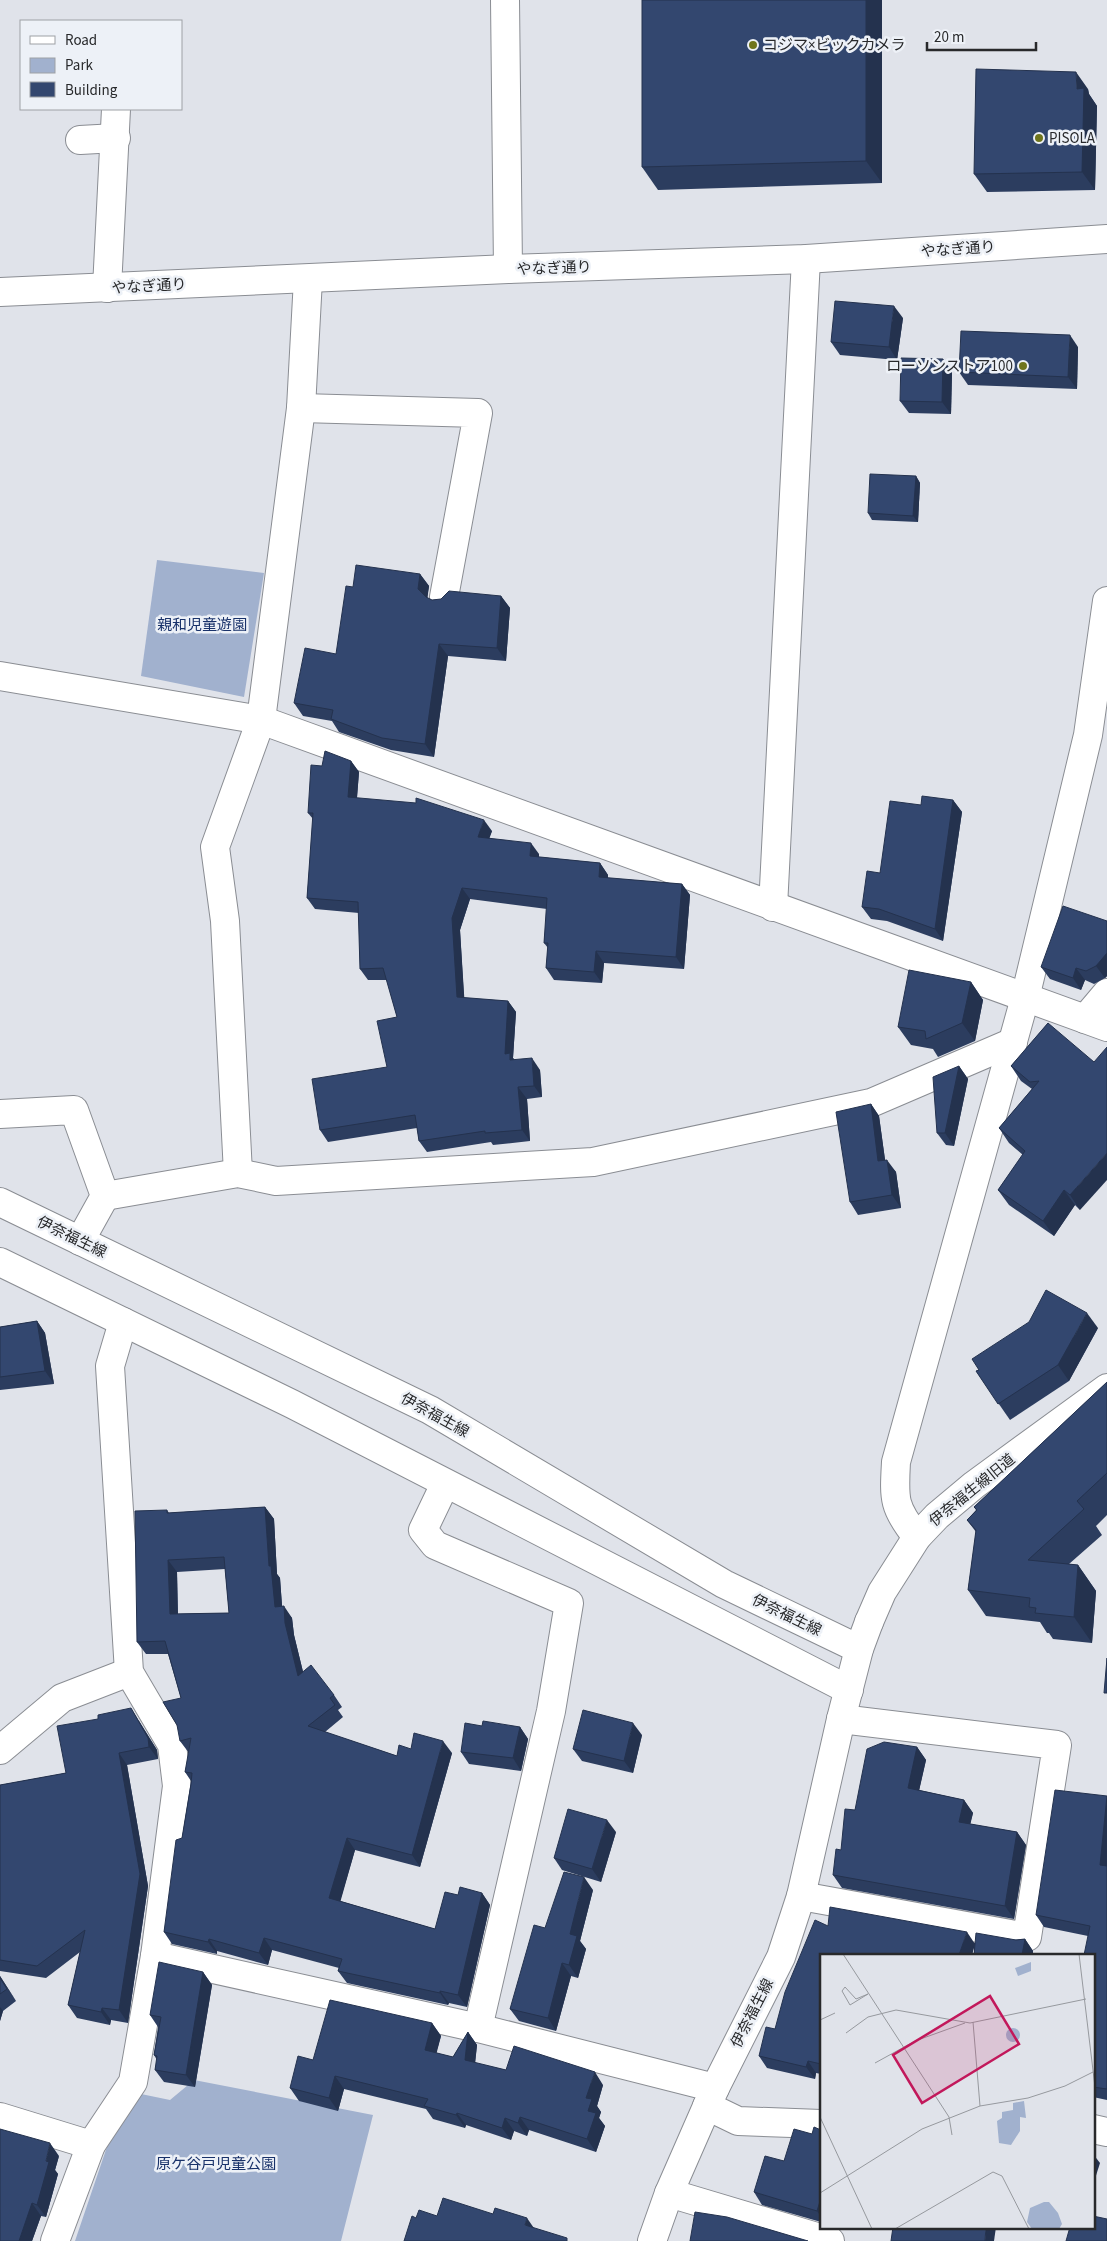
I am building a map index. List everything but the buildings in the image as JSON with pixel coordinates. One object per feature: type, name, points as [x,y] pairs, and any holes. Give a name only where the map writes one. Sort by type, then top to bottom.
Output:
[{"type":"street","points":[[505,0],[508,269]]},
{"type":"street","points":[[107,288],[116,110]]},
{"type":"street","points":[[80,140],[116,138]]},
{"type":"street","name":"やなぎ通り","points":[[0,292],[508,269],[806,259],[1107,239]]},
{"type":"street","points":[[774,907],[806,259]]},
{"type":"street","points":[[238,1173],[225,921],[214,847],[261,720],[301,408],[308,279]]},
{"type":"street","points":[[301,408],[478,413],[444,598]]},
{"type":"street","points":[[917,1537],[901,1517],[894,1496],[896,1462],[1025,998],[1088,736],[1107,601]]},
{"type":"street","points":[[0,676],[261,720],[1096,1023],[1107,993]]},
{"type":"street","points":[[105,1196],[238,1173],[276,1181],[593,1162],[871,1103],[1013,1042]]},
{"type":"street","points":[[0,1114],[74,1110],[105,1196],[80,1241]]},
{"type":"street","name":"伊奈福生線","points":[[0,1202],[430,1410],[724,1584],[859,1649]]},
{"type":"street","points":[[0,1262],[292,1404],[849,1690]]},
{"type":"street","points":[[55,2241],[91,2145],[133,2082],[155,1956],[177,1786],[172,1745],[129,1672],[110,1366],[123,1322]]},
{"type":"street","name":"伊奈福生線旧道","points":[[869,1622],[882,1592],[917,1537],[937,1516],[974,1485],[1107,1388]]},
{"type":"street","points":[[445,1484],[423,1530],[435,1545],[569,1603],[551,1711],[478,2028]]},
{"type":"street","name":"伊奈福生線","points":[[652,2241],[669,2193],[711,2097],[781,1957],[802,1896],[841,1719],[859,1649],[869,1622]]},
{"type":"street","points":[[0,1750],[62,1698],[129,1672]]},
{"type":"street","points":[[802,1896],[1027,1937],[1057,1745],[841,1719]]},
{"type":"street","points":[[155,1956],[478,2028],[711,2097],[738,2121],[820,2124]]},
{"type":"street","points":[[0,2116],[91,2145]]},
{"type":"street","points":[[1094,2129],[1107,2132]]},
{"type":"street","points":[[669,2193],[830,2241]]},
{"type":"green space","name":"親和児童遊園","points":[[157,560],[264,573],[244,697],[141,676]]},
{"type":"green space","name":"原ケ谷戸児童公園","points":[[194,2080],[373,2115],[341,2241],[75,2241],[112,2132],[141,2094],[170,2100]]},
{"type":"place","name":"コジマ×ビックカメラ","points":[[753,45]]},
{"type":"place","name":"PISOLA","points":[[1039,138]]},
{"type":"place","name":"ローソンストア100","points":[[1023,366]]}]
